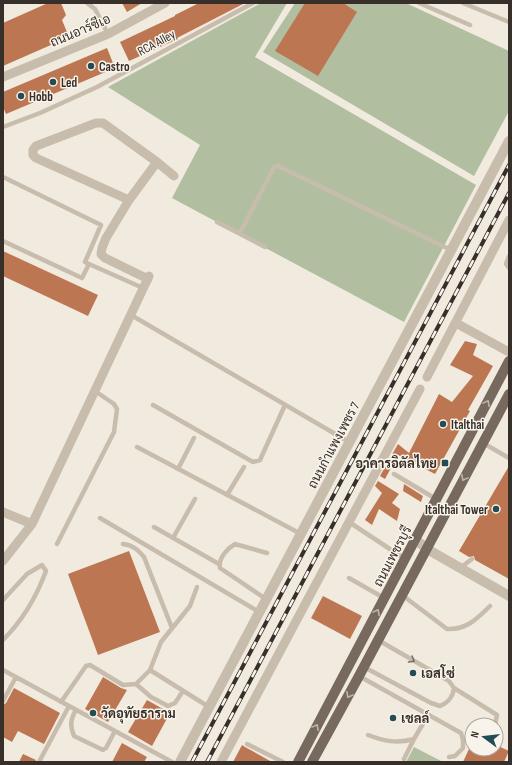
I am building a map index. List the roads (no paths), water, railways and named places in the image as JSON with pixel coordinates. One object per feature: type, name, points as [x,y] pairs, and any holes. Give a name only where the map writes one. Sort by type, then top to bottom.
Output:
[{"type":"main road","name":"ถนนเพชรบุรี","points":[[298,762],[509,361]]},
{"type":"main road","name":"ถนนเพชรบุรี","points":[[312,762],[362,672],[509,394]]},
{"type":"street","name":"ถนนอาร์ซีเอ","points":[[3,77],[108,34],[165,3]]},
{"type":"street","points":[[129,200],[36,158],[33,155],[33,150],[36,146],[96,123],[103,123],[174,176]]},
{"type":"street","name":"ถนนกำแพงเพชร 7","points":[[180,762],[509,141]]},
{"type":"street","points":[[3,561],[32,524],[148,277],[105,258],[101,254],[106,238],[129,200],[157,162]]},
{"type":"street","points":[[427,377],[509,220]]},
{"type":"street","points":[[456,323],[509,352]]},
{"type":"street","points":[[221,762],[420,389]]},
{"type":"street","points":[[3,512],[32,524]]},
{"type":"street","points":[[415,539],[427,549],[509,596]]},
{"type":"lane","points":[[87,3],[95,9],[108,34]]},
{"type":"lane","name":"RCA Alley","points":[[3,127],[40,113],[97,87],[253,3]]},
{"type":"lane","points":[[419,3],[470,25]]},
{"type":"lane","points":[[463,3],[509,22]]},
{"type":"lane","points":[[240,233],[274,167],[278,166],[451,250]]},
{"type":"lane","points":[[3,177],[101,225],[85,262],[143,288]]},
{"type":"lane","points":[[217,222],[266,246]]},
{"type":"lane","points":[[3,241],[82,278],[89,264]]},
{"type":"lane","points":[[509,256],[506,264],[509,268]]},
{"type":"lane","points":[[130,315],[349,442]]},
{"type":"lane","points":[[57,544],[114,432],[117,409],[114,404],[95,391]]},
{"type":"lane","points":[[152,405],[253,462],[260,460],[286,405]]},
{"type":"lane","points":[[178,469],[194,438]]},
{"type":"lane","points":[[482,443],[509,458]]},
{"type":"lane","points":[[137,447],[301,534]]},
{"type":"lane","points":[[227,495],[244,467]]},
{"type":"lane","points":[[394,474],[436,499]]},
{"type":"lane","points":[[173,538],[195,499]]},
{"type":"lane","points":[[100,518],[259,612]]},
{"type":"lane","points":[[349,522],[405,559]]},
{"type":"lane","points":[[154,527],[219,564],[220,568],[266,599]]},
{"type":"lane","points":[[123,544],[130,544],[138,550],[144,558],[172,628]]},
{"type":"lane","points":[[219,564],[230,546],[235,544],[267,553]]},
{"type":"lane","points":[[460,568],[472,559]]},
{"type":"lane","points":[[3,600],[27,574],[42,565],[46,571],[40,586],[21,620],[3,640]]},
{"type":"lane","points":[[349,578],[384,598]]},
{"type":"lane","points":[[61,702],[86,666],[90,665],[123,686],[136,684],[150,670],[161,642],[190,606],[196,587]]},
{"type":"lane","points":[[402,594],[447,629],[455,630],[468,626],[490,606]]},
{"type":"lane","points":[[378,640],[449,681],[454,688],[497,715],[497,717]]},
{"type":"lane","points":[[3,670],[172,762]]},
{"type":"lane","points":[[150,670],[209,707]]},
{"type":"lane","points":[[362,672],[440,706],[449,701],[453,696],[454,688]]},
{"type":"lane","points":[[362,672],[428,715],[461,732],[464,740],[463,748],[455,756],[449,757]]},
{"type":"lane","points":[[3,701],[16,677]]},
{"type":"lane","points":[[136,684],[151,697],[168,706],[175,703],[183,691]]},
{"type":"lane","points":[[39,762],[69,706]]},
{"type":"lane","points":[[76,710],[71,717],[71,728],[74,736],[103,750],[106,748],[115,731]]},
{"type":"lane","points":[[404,759],[428,715]]},
{"type":"lane","points":[[368,735],[382,741],[391,742],[414,739]]},
{"type":"lane","points":[[247,744],[282,762]]},
{"type":"railway","points":[[192,762],[509,165]]},
{"type":"railway","points":[[207,762],[509,193]]},
{"type":"place","name":"Castro","points":[[91,66]]},
{"type":"place","name":"Led","points":[[53,82]]},
{"type":"place","name":"Hobb","points":[[21,96]]},
{"type":"place","name":"Italthai","points":[[443,424]]},
{"type":"place","name":"อาคารอิตัลไทย","points":[[445,463]]},
{"type":"place","name":"Italthai Tower","points":[[496,509]]},
{"type":"place","name":"เอสโซ่","points":[[413,673]]},
{"type":"place","name":"วัดอุทัยธาราม","points":[[93,713]]},
{"type":"place","name":"เชลล์","points":[[393,718]]}]
